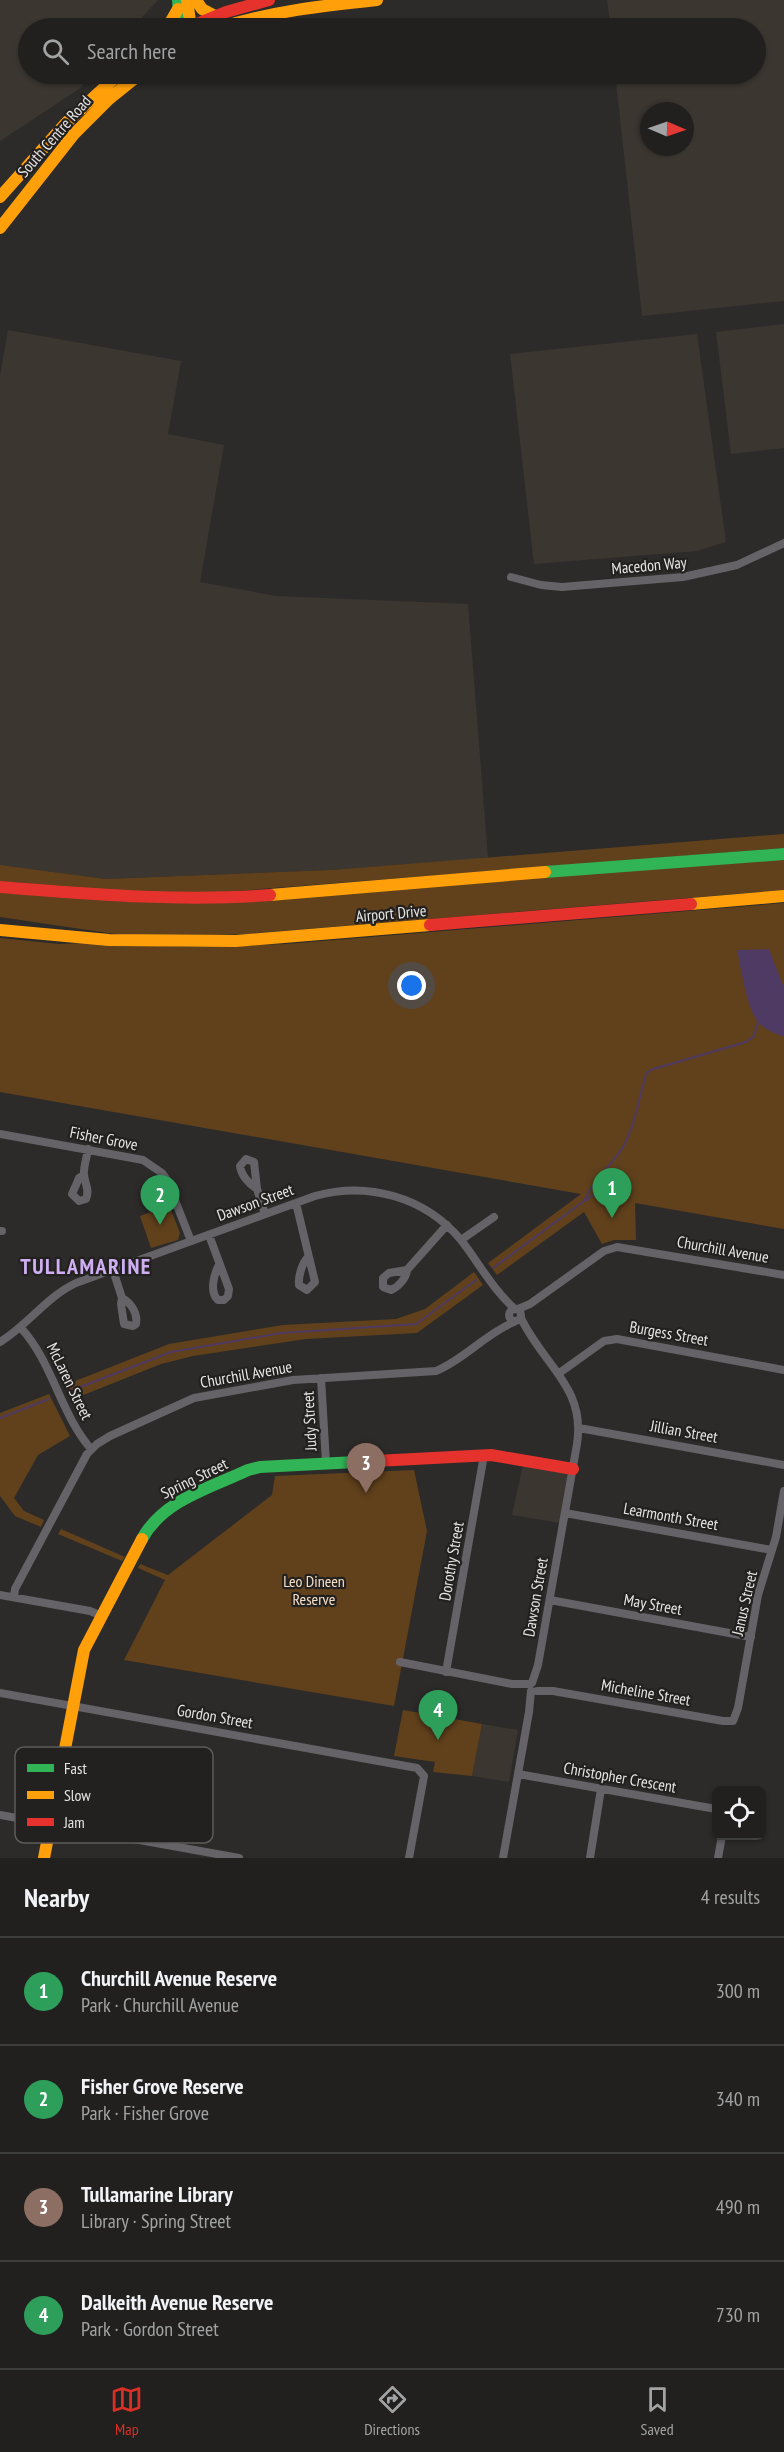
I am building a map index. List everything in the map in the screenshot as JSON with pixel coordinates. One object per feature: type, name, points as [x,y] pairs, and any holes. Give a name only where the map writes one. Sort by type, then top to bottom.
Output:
[{"type":"main road","points":[[196,0],[212,18]]},
{"type":"main road","points":[[226,18],[269,0]]},
{"type":"main road","points":[[247,18],[294,9],[376,0]]},
{"type":"main road","points":[[181,3],[185,18]]},
{"type":"main road","points":[[173,18],[181,3]]},
{"type":"main road","name":"South Centre Road","points":[[0,197],[65,124],[108,84]]},
{"type":"main road","name":"South Centre Road","points":[[0,228],[67,142],[109,99],[128,84]]},
{"type":"main road","name":"Airport Drive","points":[[0,887],[133,898],[230,898],[784,854]]},
{"type":"main road","name":"Airport Drive","points":[[0,930],[118,940],[236,941],[784,896]]},
{"type":"main road","name":"Spring Street","points":[[65,1747],[84,1650],[149,1526],[162,1511],[254,1468],[484,1455],[573,1469]]},
{"type":"main road","name":"Spring Street","points":[[45,1858],[48,1843]]},
{"type":"street","name":"Macedon Way","points":[[511,577],[541,585],[562,587],[683,577],[736,565],[784,543]]},
{"type":"street","name":"Fisher Grove","points":[[0,1134],[143,1160],[162,1173],[172,1189],[191,1241]]},
{"type":"street","points":[[84,1175],[88,1149]]},
{"type":"street","points":[[257,1189],[265,1214]]},
{"type":"street","name":"Dawson Street","points":[[0,1342],[21,1328],[64,1288],[296,1203],[338,1191],[381,1192],[410,1201],[435,1215],[461,1240],[558,1374],[576,1404],[579,1428],[503,1858]]},
{"type":"street","points":[[296,1203],[308,1257]]},
{"type":"street","points":[[461,1240],[494,1217]]},
{"type":"street","points":[[407,1270],[447,1226]]},
{"type":"street","points":[[209,1235],[219,1265]]},
{"type":"street","name":"Churchill Avenue","points":[[14,1598],[15,1589],[91,1449],[110,1436],[194,1398],[286,1381],[436,1371],[500,1328],[599,1254],[617,1247],[784,1275]]},
{"type":"street","points":[[112,1270],[122,1298]]},
{"type":"street","name":"McLaren Street","points":[[21,1328],[38,1348],[77,1432],[91,1449]]},
{"type":"street","name":"Burgess Street","points":[[558,1374],[604,1341],[617,1339],[784,1370]]},
{"type":"street","name":"Judy Street","points":[[321,1378],[326,1463]]},
{"type":"street","name":"Jillian Street","points":[[579,1428],[784,1464]]},
{"type":"street","name":"Dorothy Street","points":[[446,1672],[484,1455]]},
{"type":"street","name":"Janus Street","points":[[733,1721],[737,1716],[758,1595],[783,1507],[784,1491]]},
{"type":"street","name":"Learmonth Street","points":[[565,1513],[772,1550]]},
{"type":"street","points":[[0,1595],[90,1611],[102,1616]]},
{"type":"street","name":"May Street","points":[[549,1600],[751,1637]]},
{"type":"street","name":"Micheline Street","points":[[400,1662],[513,1684],[733,1721]]},
{"type":"street","name":"Gordon Street","points":[[0,1693],[414,1767],[423,1773],[423,1784],[409,1858]]},
{"type":"street","name":"Christopher Crescent","points":[[518,1774],[712,1808]]},
{"type":"street","points":[[590,1858],[601,1789]]},
{"type":"street","points":[[0,1815],[15,1818]]},
{"type":"street","points":[[718,1858],[721,1840]]},
{"type":"street","points":[[154,1843],[239,1858]]},
{"type":"shaded area","points":[[0,0],[158,0],[141,18],[18,18],[18,84],[84,84],[0,141]]},
{"type":"shaded area","points":[[607,0],[784,0],[784,301],[642,316],[616,84],[766,84],[766,18],[610,18]]},
{"type":"shaded area","points":[[784,324],[784,448],[731,454],[716,332]]},
{"type":"shaded area","points":[[8,330],[181,361],[168,434],[224,445],[200,582],[276,596],[468,604],[488,858],[331,870],[106,879],[0,865],[0,376]]},
{"type":"shaded area","points":[[697,334],[726,542],[697,551],[534,564],[510,354]]},
{"type":"shaded area","points":[[769,949],[784,988],[784,1037],[764,1028],[755,1017],[745,988],[737,950]]},
{"type":"shaded area","points":[[523,1465],[568,1473],[560,1523],[512,1515]]},
{"type":"shaded area","points":[[482,1724],[518,1730],[509,1782],[472,1776]]},
{"type":"green space","points":[[784,834],[784,848],[211,893],[129,893],[0,881],[0,865],[106,879],[331,870]]},
{"type":"green space","points":[[784,856],[784,890],[246,934],[128,936],[0,917],[0,890],[128,902]]},
{"type":"green space","points":[[784,903],[784,1229],[635,1203],[636,1240],[614,1240],[602,1244],[584,1212],[497,1275],[488,1263],[581,1194],[0,1092],[0,938],[59,944],[188,947],[286,944]]},
{"type":"green space","points":[[169,1205],[180,1233],[178,1240],[151,1248],[140,1216]]},
{"type":"green space","points":[[474,1272],[483,1285],[417,1333],[306,1339],[193,1356],[161,1364],[71,1400],[65,1385],[169,1344],[283,1325],[396,1319],[425,1309]]},
{"type":"green space","points":[[49,1394],[70,1436],[38,1455],[14,1498],[24,1511],[44,1520],[41,1527],[15,1516],[0,1496],[0,1413]]},
{"type":"green space","name":"Leo Dineen Reserve","points":[[414,1470],[427,1531],[394,1706],[124,1660],[165,1580],[138,1568],[140,1564],[168,1575],[272,1495],[275,1476]]},
{"type":"green space","points":[[61,1529],[125,1557],[122,1561],[58,1534]]},
{"type":"green space","points":[[403,1710],[482,1724],[472,1776],[433,1772],[435,1762],[394,1756]]},
{"type":"waterway","points":[[493,1268],[584,1201],[623,1147],[634,1121],[646,1074],[650,1070],[746,1042],[754,1036],[758,1022]]},
{"type":"waterway","points":[[585,1201],[593,1195]]},
{"type":"waterway","points":[[70,1391],[171,1352],[281,1333],[416,1324],[476,1280]]},
{"type":"waterway","points":[[0,1418],[49,1399]]},
{"type":"traffic: fast","points":[[178,0],[180,18]]},
{"type":"traffic: fast","points":[[545,872],[784,854]]},
{"type":"traffic: fast","points":[[142,1539],[162,1514],[175,1505],[203,1489],[248,1470],[260,1467],[356,1462]]},
{"type":"traffic: slow","points":[[187,0],[190,18]]},
{"type":"traffic: slow","points":[[196,0],[202,9],[215,16]]},
{"type":"traffic: slow","points":[[256,18],[316,7],[377,0]]},
{"type":"traffic: slow","points":[[173,18],[178,9]]},
{"type":"traffic: slow","points":[[0,197],[65,124],[108,84]]},
{"type":"traffic: slow","points":[[0,228],[74,134],[128,84]]},
{"type":"traffic: slow","points":[[270,895],[545,872]]},
{"type":"traffic: slow","points":[[691,904],[784,896]]},
{"type":"traffic: slow","points":[[0,930],[109,940],[236,941],[430,925]]},
{"type":"traffic: slow","points":[[65,1747],[84,1650],[142,1539]]},
{"type":"traffic: slow","points":[[44,1858],[47,1843]]},
{"type":"traffic: jam","points":[[211,18],[269,0]]},
{"type":"traffic: jam","points":[[0,887],[168,897],[270,895]]},
{"type":"traffic: jam","points":[[430,925],[691,904]]},
{"type":"traffic: jam","points":[[356,1462],[491,1455],[573,1469]]},
{"type":"place","name":"Churchill Avenue Reserve","points":[[612,1218]]},
{"type":"place","name":"Fisher Grove Reserve","points":[[160,1225]]},
{"type":"place","name":"Tullamarine Library","points":[[366,1493]]},
{"type":"place","name":"Dalkeith Avenue Reserve","points":[[438,1740]]},
{"type":"district","name":"TULLAMARINE","points":[[86,1266]]}]
